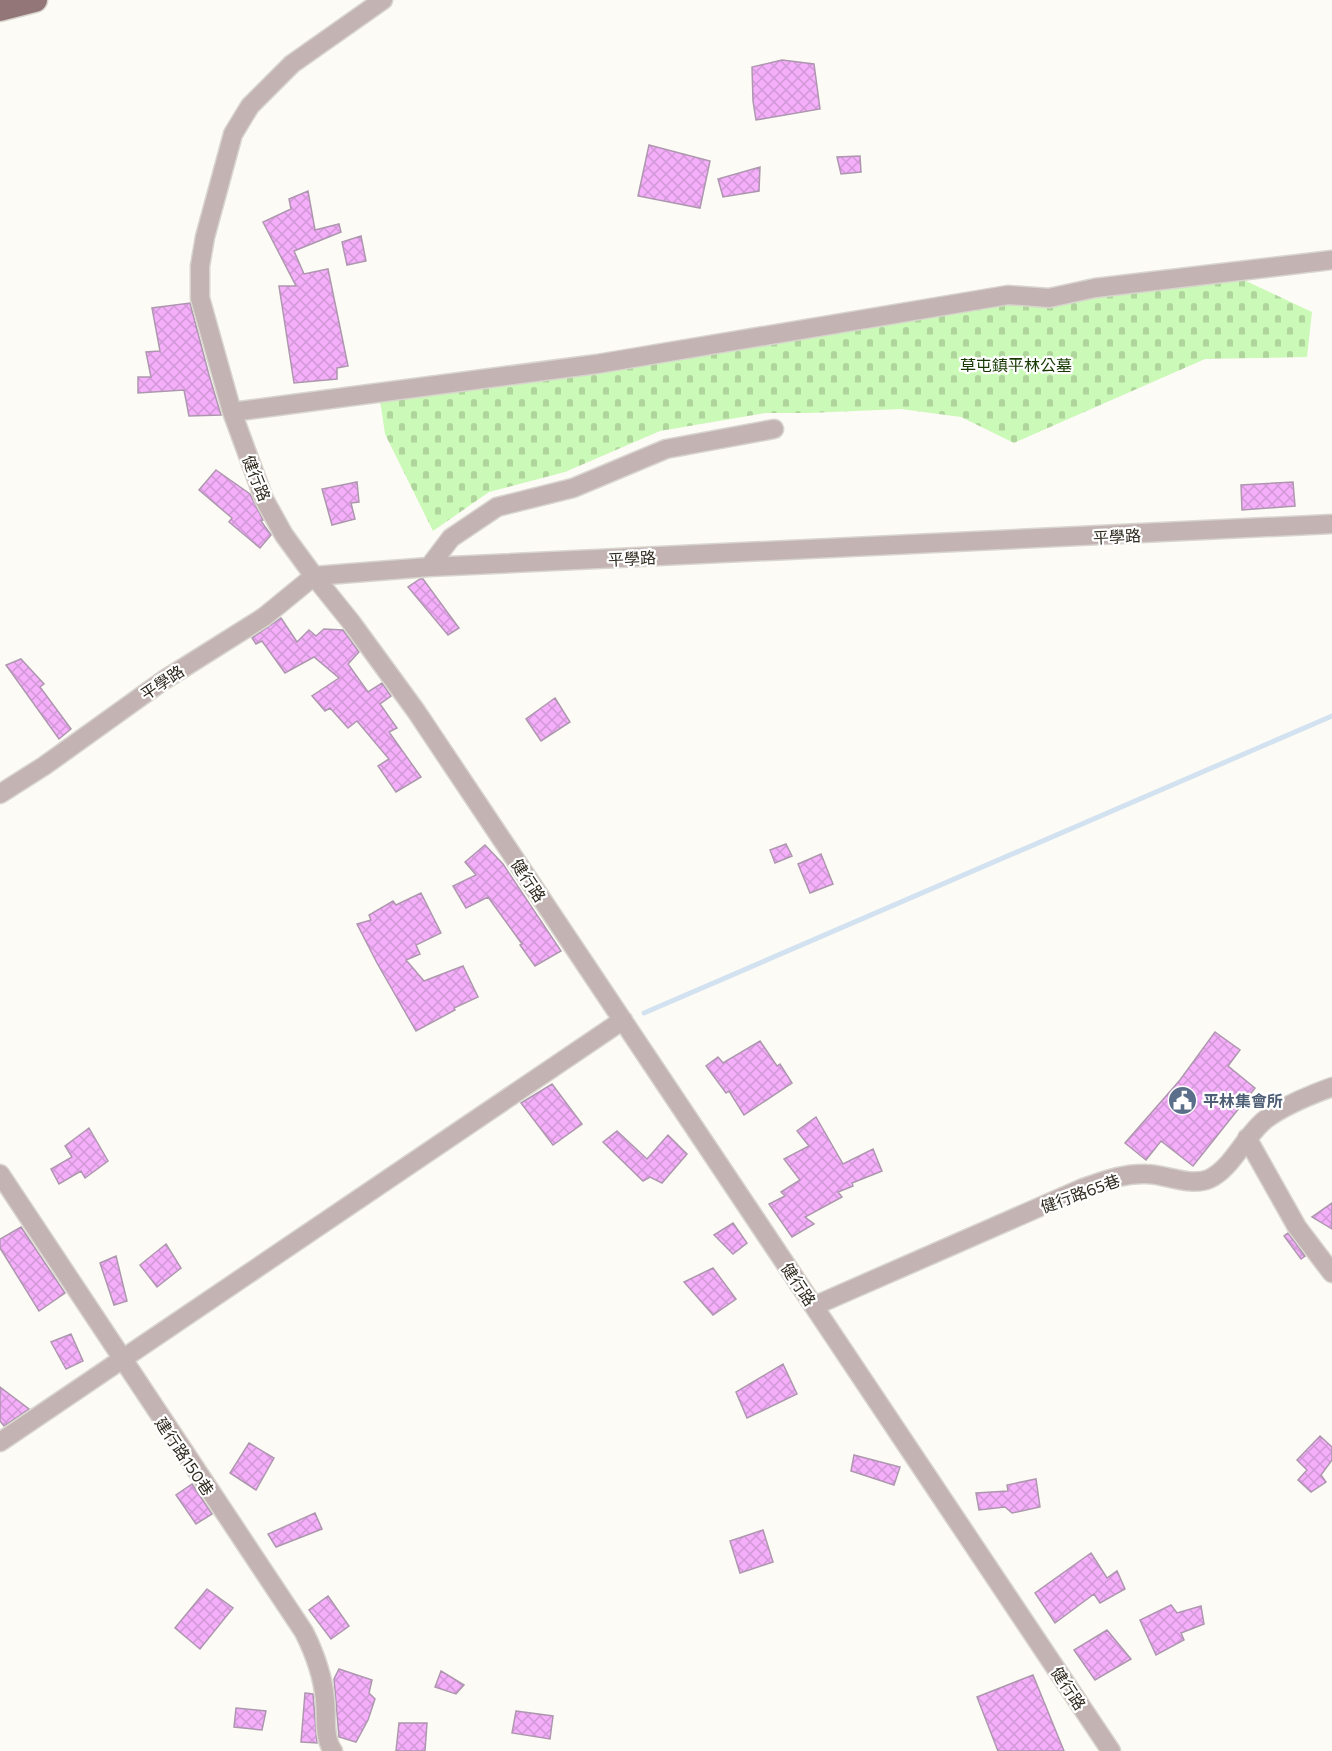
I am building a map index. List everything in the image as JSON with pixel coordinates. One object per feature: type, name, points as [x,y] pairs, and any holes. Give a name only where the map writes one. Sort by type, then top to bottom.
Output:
[{"type":"main road","points":[[0,9],[35,0]]},
{"type":"street","name":"健行路","points":[[384,0],[292,64],[250,106],[233,134],[205,237],[200,266],[200,298],[232,412],[264,499],[284,535],[416,711],[1111,1751]]},
{"type":"street","points":[[232,412],[597,364],[1008,295],[1049,298],[1095,288],[1332,260]]},
{"type":"street","points":[[429,567],[451,538],[497,507],[573,488],[666,449],[774,429]]},
{"type":"street","name":"平學路","points":[[0,794],[44,766],[164,681],[264,617],[314,576],[429,567],[1332,524]]},
{"type":"street","points":[[0,1442],[623,1020]]},
{"type":"street","name":"健行路65巷","points":[[814,1306],[1083,1188],[1120,1176],[1146,1174],[1194,1181],[1208,1179],[1222,1170],[1247,1138],[1266,1119],[1332,1086]]},
{"type":"street","points":[[1247,1138],[1297,1227],[1332,1274]]},
{"type":"street","name":"建行路150巷","points":[[0,1174],[304,1632],[313,1649],[325,1698],[327,1738],[333,1751]]},
{"type":"green space","name":"草屯鎮平林公墓","points":[[1225,271],[1312,312],[1307,357],[1205,359],[1014,443],[961,417],[901,409],[765,413],[660,431],[565,472],[489,492],[433,531],[385,434],[379,393]]},
{"type":"building","points":[[782,60],[814,64],[820,109],[756,120],[752,67]]},
{"type":"building","points":[[649,145],[710,161],[700,208],[638,196]]},
{"type":"building","points":[[860,156],[861,172],[841,174],[837,157]]},
{"type":"building","points":[[760,167],[759,191],[723,197],[718,179]]},
{"type":"building","points":[[308,191],[315,230],[339,224],[341,232],[294,251],[304,274],[328,269],[348,366],[337,368],[337,379],[294,383],[279,286],[296,286],[263,222],[291,209],[289,199]]},
{"type":"building","points":[[361,236],[366,261],[347,265],[342,242]]},
{"type":"building","points":[[190,303],[221,415],[189,416],[184,390],[138,393],[138,377],[151,377],[146,352],[160,351],[152,308]]},
{"type":"building","points":[[216,470],[250,494],[263,520],[261,521],[271,535],[260,548],[229,522],[232,518],[199,490]]},
{"type":"building","points":[[357,482],[359,502],[351,503],[355,519],[332,525],[322,489]]},
{"type":"building","points":[[1293,482],[1295,506],[1242,510],[1241,485]]},
{"type":"building","points":[[423,579],[459,628],[448,635],[408,587]]},
{"type":"building","points":[[281,618],[297,642],[309,630],[316,636],[324,629],[343,630],[359,652],[348,664],[368,692],[382,683],[391,696],[380,704],[397,728],[389,732],[421,777],[396,792],[378,766],[389,759],[357,721],[348,728],[330,708],[325,711],[312,696],[339,678],[314,657],[285,673],[262,641],[256,644],[252,638]]},
{"type":"building","points":[[21,659],[44,684],[40,687],[71,729],[59,739],[6,665]]},
{"type":"building","points":[[555,698],[570,722],[541,741],[526,719]]},
{"type":"building","points":[[786,844],[792,856],[775,863],[770,850]]},
{"type":"building","points":[[485,845],[503,864],[561,951],[535,966],[488,897],[466,908],[453,886],[476,875],[465,862]]},
{"type":"building","points":[[821,854],[833,884],[810,893],[798,864]]},
{"type":"building","points":[[421,893],[441,933],[416,945],[420,954],[406,960],[424,981],[463,966],[478,997],[454,1008],[455,1010],[416,1031],[357,924],[371,920],[369,915],[393,901],[396,905]]},
{"type":"building","points":[[1215,1032],[1240,1050],[1228,1066],[1255,1088],[1193,1166],[1161,1141],[1146,1160],[1125,1143],[1180,1080]]},
{"type":"building","points":[[760,1041],[777,1066],[780,1064],[792,1083],[744,1115],[729,1091],[726,1093],[706,1066],[718,1057],[723,1063]]},
{"type":"building","points":[[552,1084],[582,1124],[553,1145],[521,1103]]},
{"type":"building","points":[[816,1117],[843,1164],[873,1149],[882,1171],[852,1183],[853,1186],[838,1192],[842,1197],[805,1217],[814,1224],[792,1237],[769,1204],[785,1196],[781,1192],[800,1180],[784,1159],[809,1146],[797,1131]]},
{"type":"building","points":[[89,1128],[108,1161],[85,1178],[81,1171],[59,1184],[51,1169],[72,1157],[65,1146]]},
{"type":"building","points":[[617,1131],[647,1159],[668,1135],[687,1154],[662,1183],[650,1177],[643,1181],[603,1142]]},
{"type":"building","points":[[1332,1203],[1332,1229],[1312,1217]]},
{"type":"building","points":[[733,1223],[747,1243],[733,1254],[714,1235]]},
{"type":"building","points":[[21,1227],[65,1293],[39,1311],[0,1248],[0,1239]]},
{"type":"building","points":[[1288,1233],[1305,1256],[1301,1259],[1284,1236]]},
{"type":"building","points":[[166,1244],[181,1268],[157,1287],[140,1265]]},
{"type":"building","points":[[116,1256],[127,1301],[114,1305],[100,1263]]},
{"type":"building","points":[[713,1268],[736,1299],[713,1315],[684,1282]]},
{"type":"building","points":[[71,1334],[83,1361],[66,1369],[51,1342]]},
{"type":"building","points":[[783,1364],[797,1394],[747,1418],[736,1392]]},
{"type":"building","points":[[0,1387],[29,1409],[4,1426],[0,1421]]},
{"type":"building","points":[[1320,1436],[1332,1447],[1332,1460],[1321,1475],[1326,1482],[1311,1492],[1298,1480],[1307,1470],[1297,1460]]},
{"type":"building","points":[[249,1443],[274,1458],[256,1490],[230,1473]]},
{"type":"building","points":[[854,1455],[900,1467],[894,1485],[851,1471]]},
{"type":"building","points":[[1036,1479],[1040,1507],[1012,1513],[1005,1507],[979,1510],[976,1493],[1008,1491],[1007,1485]]},
{"type":"building","points":[[192,1484],[212,1514],[196,1524],[176,1495]]},
{"type":"building","points":[[315,1513],[322,1529],[276,1547],[268,1534]]},
{"type":"building","points":[[763,1530],[773,1562],[740,1573],[730,1541]]},
{"type":"building","points":[[1091,1553],[1107,1578],[1117,1571],[1125,1589],[1100,1603],[1094,1594],[1055,1623],[1035,1593]]},
{"type":"building","points":[[207,1589],[233,1608],[200,1649],[175,1628]]},
{"type":"building","points":[[328,1596],[349,1626],[331,1639],[309,1610]]},
{"type":"building","points":[[1171,1605],[1177,1613],[1201,1606],[1204,1624],[1181,1633],[1184,1640],[1156,1655],[1140,1620]]},
{"type":"building","points":[[1107,1630],[1131,1659],[1095,1680],[1074,1650]]},
{"type":"building","points":[[339,1669],[372,1680],[369,1693],[375,1699],[368,1720],[356,1742],[339,1737],[334,1679]]},
{"type":"building","points":[[441,1671],[464,1685],[456,1694],[435,1687]]},
{"type":"building","points":[[1033,1675],[1064,1751],[998,1751],[977,1697]]},
{"type":"building","points":[[305,1693],[313,1694],[317,1743],[301,1742]]},
{"type":"building","points":[[236,1708],[266,1711],[262,1730],[234,1727]]},
{"type":"building","points":[[516,1711],[553,1716],[550,1739],[512,1733]]},
{"type":"building","points":[[399,1723],[427,1723],[425,1751],[396,1751]]},
{"type":"waterway","points":[[644,1013],[1332,716]]},
{"type":"place","name":"平林集會所","points":[[1182,1100]]}]
